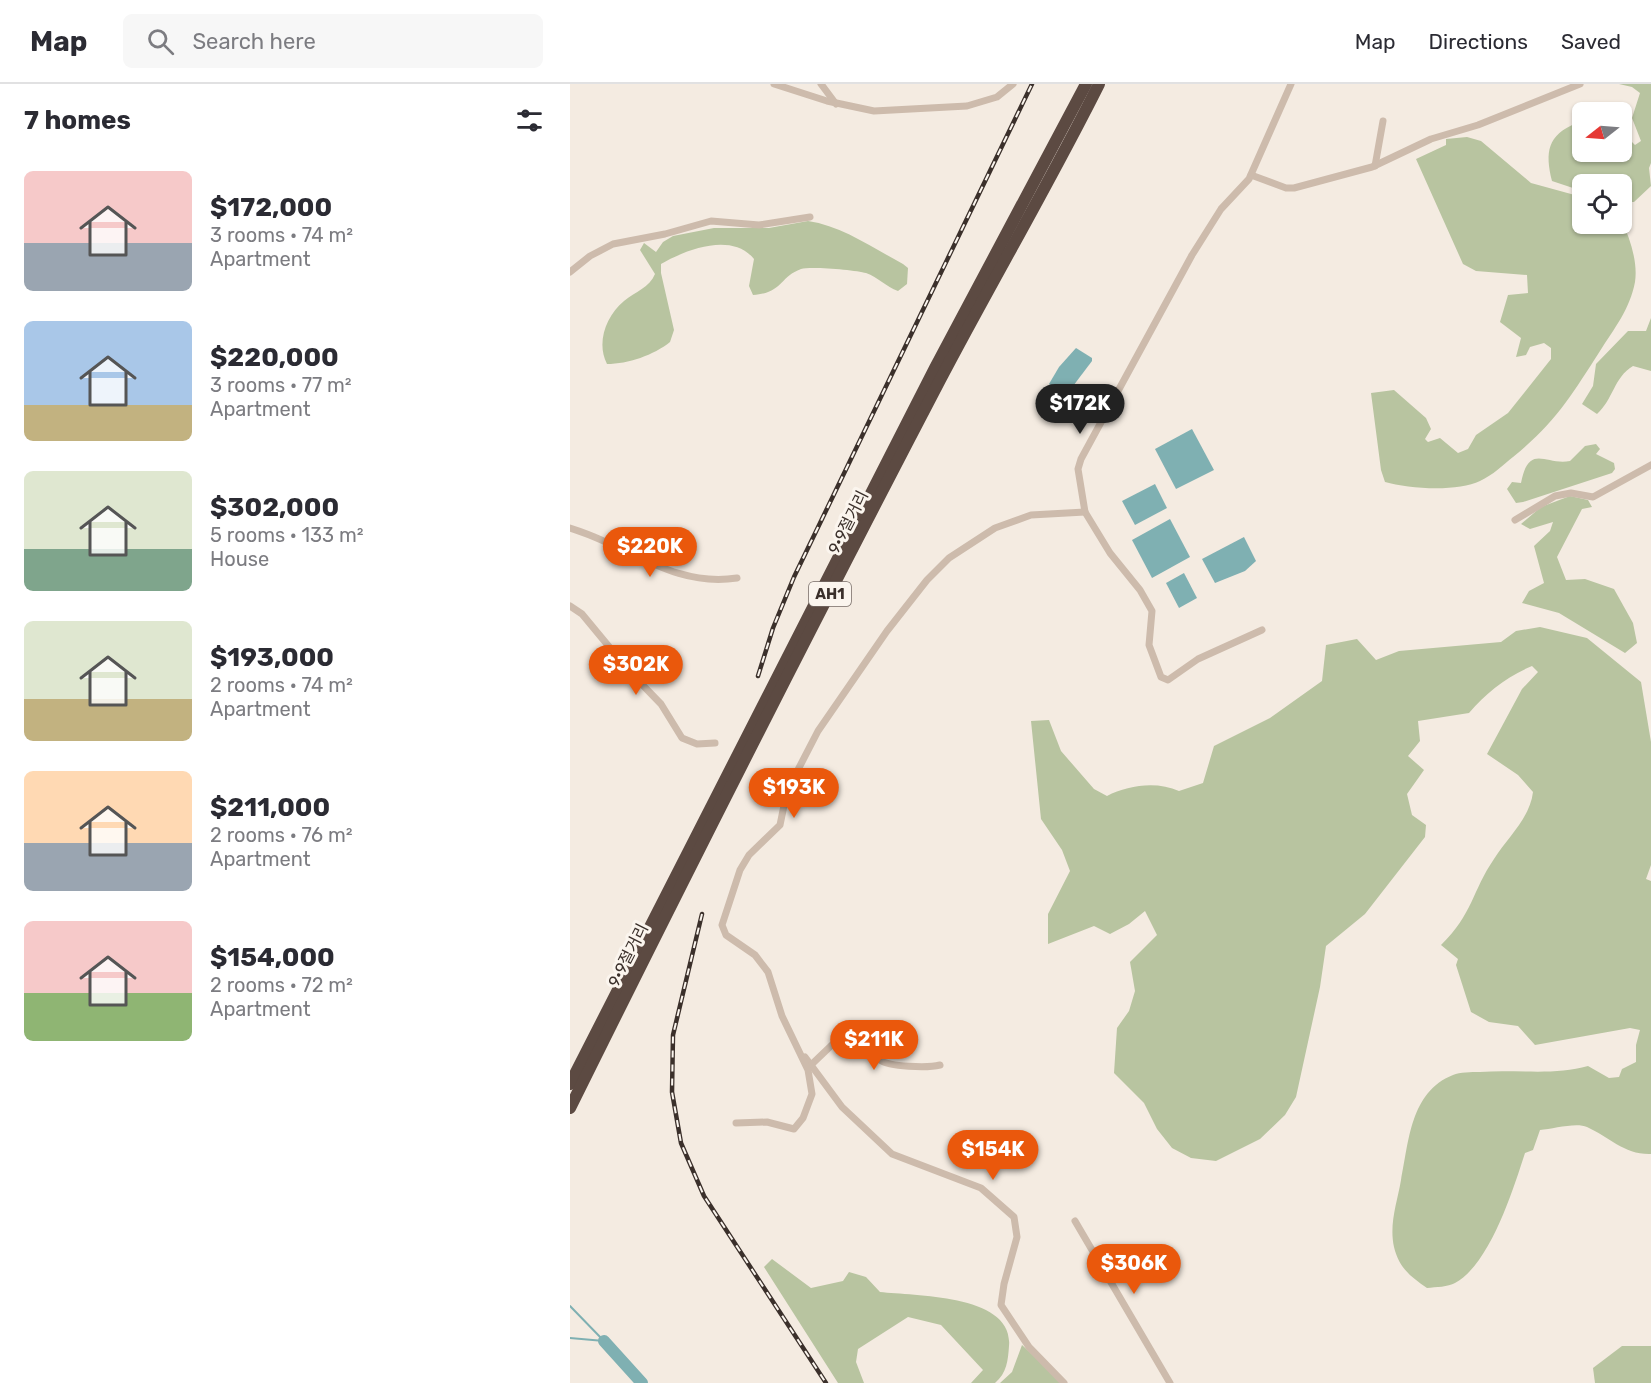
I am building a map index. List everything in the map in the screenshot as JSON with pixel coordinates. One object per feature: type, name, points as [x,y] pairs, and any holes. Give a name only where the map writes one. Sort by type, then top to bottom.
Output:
[{"type":"highway","name":"9·9절거리","points":[[570,1084],[914,408],[1086,84]]},
{"type":"highway","name":"9·9절거리","points":[[570,1108],[886,484],[942,376],[1059,164],[1099,84]]},
{"type":"street","points":[[774,84],[786,90],[836,104],[874,111],[967,106],[997,98],[1013,84]]},
{"type":"street","points":[[821,84],[836,104]]},
{"type":"street","points":[[1262,630],[1198,659],[1173,678],[1164,680],[1155,667],[1149,645],[1152,611],[1149,603],[1110,553],[1085,512],[1078,469],[1081,459],[1192,255],[1221,209],[1251,175],[1291,84]]},
{"type":"street","points":[[1251,175],[1287,188],[1294,188],[1375,166],[1431,139],[1478,125],[1580,84]]},
{"type":"street","points":[[1375,166],[1383,121]]},
{"type":"street","points":[[570,272],[590,256],[613,244],[665,234],[711,221],[759,225],[810,216]]},
{"type":"street","points":[[1515,520],[1555,496],[1571,493],[1593,497],[1651,465]]},
{"type":"street","points":[[736,1123],[767,1122],[790,1130],[799,1125],[813,1088],[801,1054],[782,1016],[768,972],[755,955],[734,942],[723,931],[726,910],[740,870],[749,855],[780,825],[787,791],[818,731],[880,641],[927,580],[949,558],[995,528],[1031,515],[1085,512]]},
{"type":"street","points":[[570,528],[675,575],[712,580],[737,578]]},
{"type":"street","points":[[570,606],[582,615],[630,672],[661,704],[682,738],[697,744],[715,742]]},
{"type":"street","points":[[812,1064],[835,1042],[845,1037],[860,1043],[891,1066],[940,1065]]},
{"type":"street","points":[[801,1054],[812,1064],[842,1107],[892,1154],[981,1188],[1014,1217],[1017,1237],[1004,1284],[1003,1311],[1029,1347],[1064,1383]]},
{"type":"street","points":[[1076,1221],[1170,1383]]},
{"type":"green space","points":[[1619,84],[1651,84],[1651,163],[1649,168],[1651,186],[1632,202],[1632,174],[1572,174],[1572,188],[1552,181],[1549,161],[1551,146],[1559,133],[1572,126],[1572,162],[1632,162],[1632,142],[1635,145],[1641,141],[1632,118],[1640,93],[1632,87]]},
{"type":"green space","points":[[1467,137],[1481,141],[1531,183],[1572,194],[1572,234],[1627,234],[1636,274],[1633,292],[1621,318],[1571,395],[1541,432],[1513,457],[1480,481],[1459,487],[1420,488],[1385,482],[1381,470],[1371,393],[1394,390],[1426,418],[1431,429],[1425,439],[1428,442],[1440,438],[1458,453],[1468,449],[1476,435],[1508,413],[1551,359],[1551,348],[1544,343],[1530,347],[1526,355],[1516,357],[1521,338],[1500,322],[1508,295],[1528,293],[1527,275],[1476,271],[1463,264],[1416,159],[1446,145],[1446,139]]},
{"type":"green space","points":[[808,221],[845,233],[903,264],[908,268],[907,284],[898,291],[866,273],[806,268],[788,276],[776,288],[763,294],[753,295],[749,286],[754,259],[745,251],[734,246],[722,245],[696,249],[661,264],[674,330],[670,342],[640,358],[607,364],[602,347],[605,330],[612,314],[624,301],[646,286],[655,274],[640,250],[644,243],[656,252],[663,242],[673,236],[714,228],[769,228]]},
{"type":"green space","points":[[1651,318],[1651,371],[1633,366],[1617,382],[1607,402],[1597,414],[1582,404],[1593,386],[1596,364],[1628,331],[1646,331]]},
{"type":"green space","points":[[1596,444],[1600,449],[1596,454],[1614,463],[1615,469],[1612,473],[1523,502],[1516,503],[1507,489],[1512,482],[1521,483],[1524,470],[1534,459],[1570,461],[1585,446]]},
{"type":"green space","points":[[1570,496],[1588,500],[1592,507],[1582,509],[1557,557],[1566,580],[1585,579],[1614,589],[1633,623],[1637,643],[1625,653],[1559,613],[1522,603],[1529,591],[1544,583],[1534,546],[1550,531],[1553,522],[1530,529],[1521,524],[1541,507]]},
{"type":"green space","points":[[1540,627],[1587,638],[1641,682],[1651,742],[1651,865],[1646,879],[1651,881],[1651,1154],[1625,1149],[1587,1127],[1571,1125],[1540,1130],[1533,1150],[1525,1153],[1499,1225],[1479,1260],[1455,1283],[1427,1288],[1402,1266],[1394,1247],[1392,1230],[1410,1135],[1420,1106],[1428,1093],[1439,1083],[1462,1073],[1548,1072],[1588,1066],[1609,1078],[1619,1077],[1622,1069],[1636,1062],[1636,1045],[1640,1030],[1630,1028],[1535,1045],[1518,1026],[1489,1022],[1471,1012],[1456,965],[1458,959],[1441,945],[1460,923],[1487,871],[1528,810],[1533,792],[1518,775],[1487,754],[1522,689],[1538,672],[1532,666],[1505,680],[1469,713],[1418,721],[1420,741],[1408,756],[1424,770],[1407,794],[1412,815],[1426,825],[1425,837],[1365,914],[1326,946],[1320,987],[1296,1097],[1285,1115],[1260,1139],[1216,1161],[1191,1158],[1172,1148],[1157,1129],[1144,1103],[1114,1073],[1117,1028],[1129,1011],[1135,991],[1130,962],[1157,935],[1145,911],[1129,924],[1110,934],[1094,926],[1048,944],[1048,914],[1070,871],[1062,850],[1041,819],[1031,721],[1049,720],[1061,751],[1094,789],[1107,796],[1124,789],[1152,785],[1179,791],[1203,783],[1214,746],[1270,718],[1322,681],[1326,645],[1357,639],[1376,660],[1399,651],[1501,642],[1516,631]]},
{"type":"green space","points":[[772,1259],[811,1288],[843,1281],[849,1272],[866,1277],[880,1292],[938,1297],[980,1307],[996,1316],[1006,1329],[1009,1346],[1004,1371],[995,1383],[971,1383],[983,1370],[941,1325],[908,1317],[858,1349],[856,1362],[864,1383],[838,1383],[764,1267]]},
{"type":"green space","points":[[1022,1345],[1061,1383],[1000,1383],[1012,1372]]},
{"type":"green space","points":[[1622,1346],[1651,1346],[1651,1383],[1595,1383],[1593,1368]]},
{"type":"water","points":[[1076,348],[1092,358],[1092,361],[1064,398],[1049,384],[1059,367]]},
{"type":"water","points":[[1192,429],[1214,470],[1176,489],[1155,449]]},
{"type":"water","points":[[1155,484],[1167,508],[1135,525],[1122,501]]},
{"type":"water","points":[[1170,519],[1190,557],[1152,578],[1132,540]]},
{"type":"water","points":[[1244,537],[1256,561],[1245,571],[1215,583],[1202,559]]},
{"type":"water","points":[[1184,573],[1197,598],[1179,608],[1166,583]]},
{"type":"waterway","points":[[570,1306],[604,1341]]},
{"type":"waterway","points":[[570,1338],[604,1341]]},
{"type":"waterway","points":[[604,1341],[642,1383]]},
{"type":"railway","points":[[758,676],[773,628],[794,577],[1032,84]]},
{"type":"railway","points":[[702,914],[673,1035],[672,1092],[681,1143],[704,1196],[826,1383]]}]
